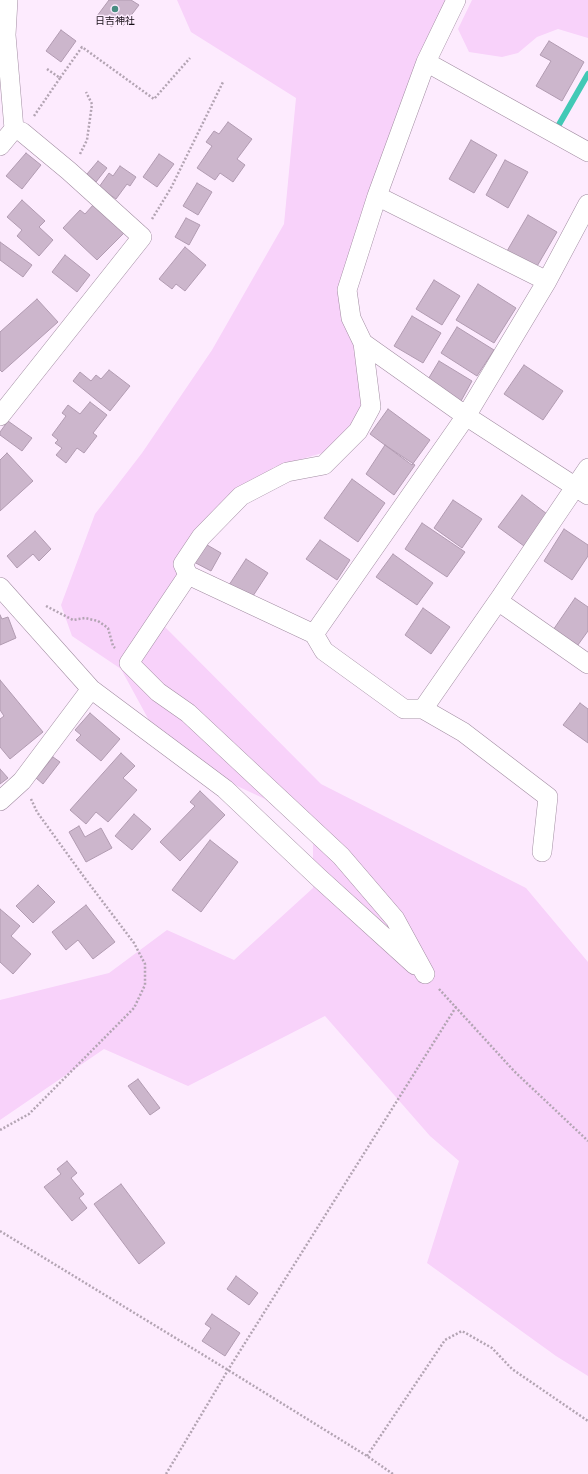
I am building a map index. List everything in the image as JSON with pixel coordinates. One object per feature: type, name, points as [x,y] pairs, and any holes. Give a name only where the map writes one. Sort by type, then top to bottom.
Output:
[{"type":"street","points":[[0,416],[142,237],[69,171],[18,131],[6,35],[8,0]]},
{"type":"street","points":[[456,0],[426,62],[377,196],[347,290],[351,318],[363,343],[371,407],[358,431],[324,465],[287,472],[241,496],[201,537],[183,564],[188,575],[314,634],[324,651],[404,709],[423,709],[463,732],[548,797],[542,852]]},
{"type":"street","points":[[426,62],[588,152]]},
{"type":"street","points":[[0,146],[18,131]]},
{"type":"street","points":[[377,196],[547,281]]},
{"type":"street","points":[[314,634],[466,416],[547,281],[588,204]]},
{"type":"street","points":[[363,343],[466,416],[582,490]]},
{"type":"street","points":[[423,709],[498,601],[582,490],[588,468]]},
{"type":"street","points":[[188,575],[129,663],[158,692],[194,718],[341,856],[395,919],[425,974]]},
{"type":"street","points":[[0,587],[91,689],[225,789],[318,877],[425,974]]},
{"type":"street","points":[[498,601],[588,664]]},
{"type":"street","points":[[0,801],[22,781],[91,689]]},
{"type":"path","points":[[18,131],[82,48],[154,99],[190,58]]},
{"type":"path","points":[[47,69],[60,78]]},
{"type":"path","points":[[142,237],[171,188],[223,82]]},
{"type":"path","points":[[69,171],[77,160],[87,140],[92,104],[86,92]]},
{"type":"path","points":[[45,606],[73,620],[85,618],[98,621],[108,628],[113,646],[129,663]]},
{"type":"path","points":[[0,1130],[29,1114],[134,1008],[145,985],[145,964],[134,943],[37,812],[22,781]]},
{"type":"path","points":[[425,974],[514,1071],[588,1141]]},
{"type":"path","points":[[166,1474],[228,1370],[456,1007]]},
{"type":"path","points":[[0,1231],[367,1456],[392,1474]]},
{"type":"path","points":[[367,1456],[445,1340],[462,1331],[492,1348],[512,1369],[588,1421]]},
{"type":"shaded area","points":[[177,0],[451,0],[351,266],[373,408],[343,447],[274,467],[196,536],[163,625],[321,784],[526,888],[588,962],[588,1376],[556,1356],[427,1263],[459,1161],[430,1136],[325,1016],[188,1086],[104,1049],[0,1120],[0,1000],[109,973],[167,930],[234,960],[313,888],[313,842],[265,799],[192,765],[151,724],[121,669],[72,636],[61,605],[95,514],[142,453],[212,350],[284,224],[296,98],[191,32]]},
{"type":"shaded area","points":[[472,0],[588,0],[588,38],[558,29],[537,37],[518,53],[502,57],[469,52],[458,29]]},
{"type":"building","points":[[109,0],[131,0],[139,5],[123,26],[116,21],[112,27],[97,16]]},
{"type":"building","points":[[61,30],[76,41],[61,62],[46,51]]},
{"type":"building","points":[[549,41],[584,62],[562,101],[536,86],[551,61],[540,55]]},
{"type":"building","points":[[228,122],[252,139],[237,159],[245,165],[233,182],[220,173],[215,180],[197,168],[212,146],[206,142],[214,131],[219,134]]},
{"type":"building","points":[[471,140],[497,155],[474,193],[449,179]]},
{"type":"building","points":[[26,153],[41,165],[22,189],[6,176]]},
{"type":"building","points":[[159,154],[174,164],[157,187],[143,177]]},
{"type":"building","points":[[505,160],[528,172],[508,208],[486,195]]},
{"type":"building","points":[[98,161],[107,168],[96,182],[87,174]]},
{"type":"building","points":[[120,166],[136,177],[130,186],[127,184],[116,199],[99,187],[109,173],[113,176]]},
{"type":"building","points":[[197,183],[212,192],[198,215],[183,206]]},
{"type":"building","points":[[22,200],[45,221],[39,227],[53,240],[39,256],[17,236],[22,230],[7,217]]},
{"type":"building","points":[[94,204],[124,233],[97,260],[63,228],[80,210],[85,214]]},
{"type":"building","points":[[528,215],[557,232],[536,268],[507,251]]},
{"type":"building","points":[[186,218],[200,225],[189,245],[175,237]]},
{"type":"building","points":[[0,242],[32,265],[23,277],[0,260]]},
{"type":"building","points":[[185,247],[206,265],[185,291],[176,284],[172,289],[159,279]]},
{"type":"building","points":[[65,255],[90,275],[77,292],[52,272]]},
{"type":"building","points":[[434,280],[460,296],[442,325],[416,309]]},
{"type":"building","points":[[478,284],[516,308],[494,343],[456,320]]},
{"type":"building","points":[[37,299],[58,322],[2,372],[0,370],[0,332]]},
{"type":"building","points":[[412,316],[441,333],[423,363],[394,346]]},
{"type":"building","points":[[457,327],[494,350],[477,376],[441,353]]},
{"type":"building","points":[[439,361],[472,381],[461,401],[427,381]]},
{"type":"building","points":[[524,365],[563,391],[543,420],[504,394]]},
{"type":"building","points":[[109,370],[130,386],[110,411],[73,381],[80,372],[91,381],[96,375],[101,379]]},
{"type":"building","points":[[90,402],[107,415],[93,433],[97,436],[84,453],[77,448],[66,463],[56,455],[62,448],[55,443],[58,440],[52,435],[66,416],[62,413],[68,405],[80,414]]},
{"type":"building","points":[[388,409],[430,440],[412,465],[370,434]]},
{"type":"building","points":[[8,421],[32,438],[22,451],[0,435],[0,432]]},
{"type":"building","points":[[385,445],[415,465],[394,495],[366,474]]},
{"type":"building","points":[[7,453],[33,481],[0,511],[0,460]]},
{"type":"building","points":[[352,479],[385,503],[358,542],[324,518]]},
{"type":"building","points":[[522,495],[547,514],[524,546],[498,527]]},
{"type":"building","points":[[453,500],[482,519],[462,548],[434,528]]},
{"type":"building","points":[[422,523],[465,552],[447,577],[405,549]]},
{"type":"building","points":[[564,529],[588,545],[588,556],[572,580],[544,561]]},
{"type":"building","points":[[35,531],[51,549],[39,561],[33,554],[17,568],[7,556]]},
{"type":"building","points":[[320,540],[350,560],[337,580],[306,559]]},
{"type":"building","points":[[202,542],[221,553],[211,571],[192,561]]},
{"type":"building","points":[[393,554],[433,583],[417,605],[376,577]]},
{"type":"building","points":[[246,559],[268,573],[251,599],[229,585]]},
{"type":"building","points":[[575,598],[588,607],[588,631],[575,649],[551,633]]},
{"type":"building","points":[[423,608],[450,627],[431,654],[405,635]]},
{"type":"building","points":[[0,615],[2,619],[8,617],[16,638],[0,645]]},
{"type":"building","points":[[0,680],[43,732],[10,759],[0,747],[0,719],[4,716],[0,710]]},
{"type":"building","points":[[580,703],[588,709],[588,743],[563,725]]},
{"type":"building","points":[[90,713],[120,739],[101,761],[76,740],[81,735],[75,730]]},
{"type":"building","points":[[121,753],[135,766],[123,778],[137,790],[108,822],[96,812],[86,824],[70,810]]},
{"type":"building","points":[[53,757],[60,762],[43,784],[36,778]]},
{"type":"building","points":[[0,769],[8,778],[0,784]]},
{"type":"building","points":[[200,791],[225,815],[180,861],[160,842],[195,806],[190,802]]},
{"type":"building","points":[[134,814],[151,829],[132,850],[115,836]]},
{"type":"building","points":[[79,826],[85,837],[101,828],[112,848],[86,862],[69,832]]},
{"type":"building","points":[[210,840],[238,862],[201,912],[172,890]]},
{"type":"building","points":[[38,885],[55,902],[33,923],[16,906]]},
{"type":"building","points":[[86,905],[115,942],[93,959],[78,940],[66,950],[52,932]]},
{"type":"building","points":[[0,909],[20,926],[11,936],[31,954],[13,974],[0,962]]},
{"type":"building","points":[[138,1079],[160,1108],[150,1115],[128,1086]]},
{"type":"building","points":[[67,1161],[77,1173],[71,1178],[84,1194],[79,1198],[87,1208],[72,1221],[44,1187],[61,1174],[57,1169]]},
{"type":"building","points":[[121,1184],[165,1243],[139,1264],[94,1204]]},
{"type":"building","points":[[236,1276],[258,1293],[249,1305],[227,1289]]},
{"type":"building","points":[[212,1314],[240,1333],[225,1356],[202,1341],[211,1328],[205,1324]]},
{"type":"waterway","points":[[557,128],[588,74]]},
{"type":"place","name":"日吉神社","points":[[115,9]]}]
